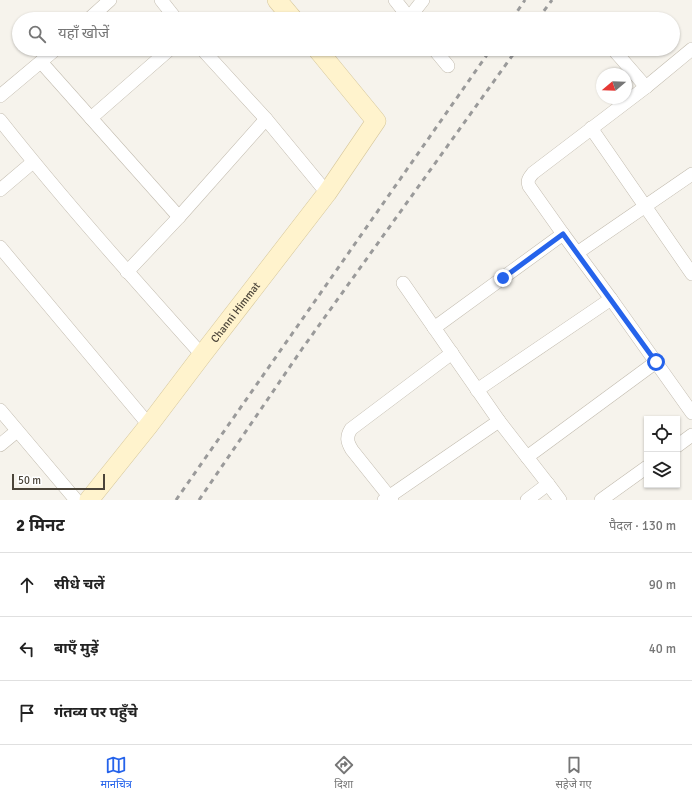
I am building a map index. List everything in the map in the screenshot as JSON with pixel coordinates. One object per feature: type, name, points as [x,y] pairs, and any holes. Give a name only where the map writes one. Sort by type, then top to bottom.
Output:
[{"type":"street","points":[[97,12],[110,0]]},
{"type":"street","points":[[160,0],[170,12]]},
{"type":"street","points":[[277,0],[287,12]]},
{"type":"street","points":[[395,0],[405,12]]},
{"type":"street","points":[[414,12],[423,0]]},
{"type":"street","points":[[692,49],[646,87],[532,173],[528,182],[529,186],[563,234],[692,413]]},
{"type":"street","points":[[0,96],[48,56]]},
{"type":"street","points":[[91,118],[162,56]]},
{"type":"street","points":[[208,56],[266,119],[327,193]]},
{"type":"street","name":"Channi Himmat","points":[[89,500],[149,426],[202,354],[327,193],[376,121],[323,56]]},
{"type":"street","points":[[440,56],[448,66]]},
{"type":"street","points":[[619,56],[646,87]]},
{"type":"street","points":[[41,62],[179,217]]},
{"type":"street","points":[[127,272],[179,217],[266,119]]},
{"type":"street","points":[[0,120],[33,162],[127,272],[202,354]]},
{"type":"street","points":[[591,128],[644,207],[692,274]]},
{"type":"street","points":[[0,190],[33,162]]},
{"type":"street","points":[[577,253],[692,174]]},
{"type":"street","points":[[434,328],[563,234]]},
{"type":"street","points":[[0,247],[149,426]]},
{"type":"street","points":[[402,283],[499,421],[560,500]]},
{"type":"street","points":[[477,390],[611,300]]},
{"type":"street","points":[[452,353],[351,429],[347,436],[348,444],[352,450],[388,499],[499,421]]},
{"type":"street","points":[[527,457],[656,362]]},
{"type":"street","points":[[0,410],[76,500]]},
{"type":"street","points":[[0,445],[17,431]]},
{"type":"street","points":[[680,444],[692,435]]},
{"type":"street","points":[[602,500],[644,469]]},
{"type":"street","points":[[527,500],[548,484]]},
{"type":"railway","points":[[517,12],[525,0]]},
{"type":"railway","points":[[543,12],[552,0]]},
{"type":"railway","points":[[176,500],[486,56]]},
{"type":"railway","points":[[199,500],[302,349],[512,56]]},
{"type":"route","points":[[503,278],[563,234],[656,362]]}]
